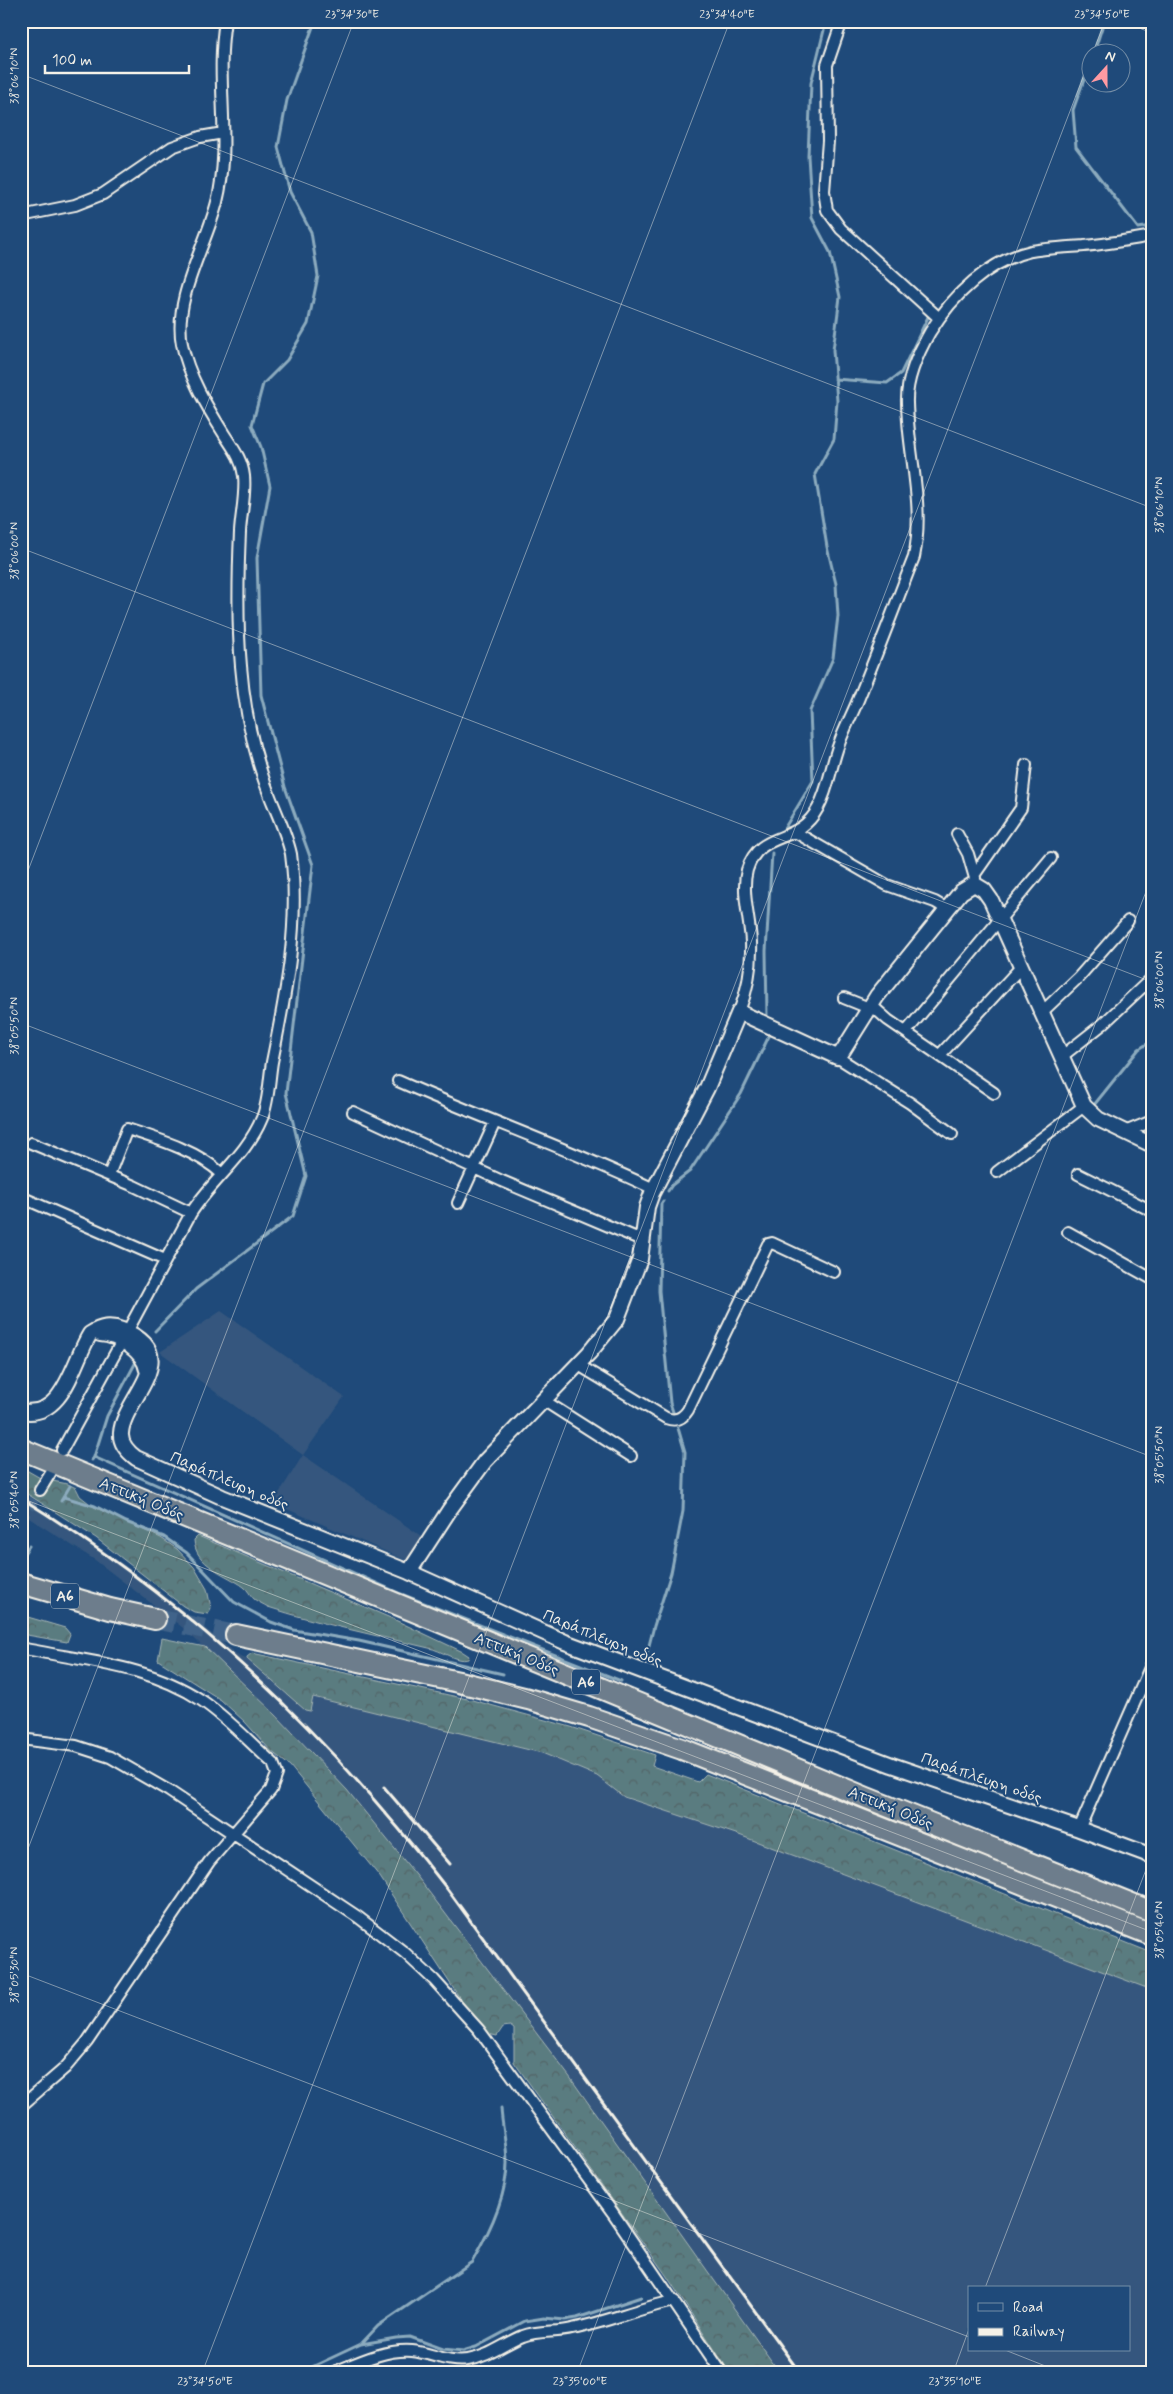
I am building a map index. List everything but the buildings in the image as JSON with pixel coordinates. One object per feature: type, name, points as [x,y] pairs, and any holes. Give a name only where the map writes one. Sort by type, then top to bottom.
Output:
[{"type":"highway","name":"Αττική Οδός","points":[[21,1449],[858,1794],[1152,1912]]},
{"type":"highway","name":"Α6","points":[[21,1583],[110,1609],[155,1618]]},
{"type":"highway","name":"Αττική Οδός","points":[[236,1635],[459,1682],[528,1699],[614,1725],[744,1773],[1152,1935]]},
{"type":"street","points":[[62,1450],[191,1213],[258,1126],[266,1104],[292,949],[294,869],[288,841],[258,761],[246,708],[239,640],[239,563],[244,478],[242,463],[200,390],[184,355],[181,341],[180,325],[184,304],[217,203],[224,162],[220,70],[225,21]]},
{"type":"street","points":[[842,21],[827,65],[828,141],[824,191],[827,210],[831,218],[848,235],[939,318]]},
{"type":"street","points":[[21,216],[75,205],[103,194],[172,147],[200,137],[223,133]]},
{"type":"street","points":[[409,1572],[472,1478],[542,1400],[606,1334],[617,1319],[632,1284],[644,1241],[647,1207],[654,1189],[707,1088],[739,1012],[750,979],[751,942],[745,882],[747,870],[758,848],[768,842],[795,832],[812,817],[824,795],[839,744],[860,697],[914,557],[919,533],[907,394],[919,353],[939,318],[954,299],[992,268],[1009,259],[1032,251],[1112,243],[1152,236]]},
{"type":"street","points":[[836,1057],[842,1052],[870,1006],[961,892],[975,879],[1021,808],[1026,765]]},
{"type":"street","points":[[795,832],[887,885],[935,902],[947,910]]},
{"type":"street","points":[[957,834],[975,879],[992,900],[1084,1106],[1098,1119],[1152,1145]]},
{"type":"street","points":[[906,1032],[1050,858]]},
{"type":"street","points":[[1041,1013],[1078,978],[1128,921]]},
{"type":"street","points":[[940,1055],[1021,967]]},
{"type":"street","points":[[1061,1057],[1103,1024],[1152,978]]},
{"type":"street","points":[[844,998],[870,1006],[994,1092]]},
{"type":"street","points":[[739,1012],[836,1057],[895,1094],[952,1134]]},
{"type":"street","points":[[398,1081],[585,1157],[654,1189]]},
{"type":"street","points":[[997,1172],[1084,1106]]},
{"type":"street","points":[[354,1112],[474,1169],[644,1241]]},
{"type":"street","points":[[1125,1132],[1152,1121]]},
{"type":"street","points":[[458,1203],[495,1122]]},
{"type":"street","points":[[109,1175],[127,1129],[210,1163],[222,1174]]},
{"type":"street","points":[[31,1143],[109,1175],[191,1213]]},
{"type":"street","points":[[1078,1174],[1152,1211]]},
{"type":"street","points":[[21,1197],[165,1260]]},
{"type":"street","points":[[1068,1232],[1152,1279]]},
{"type":"street","points":[[578,1364],[666,1418],[678,1419],[684,1416],[688,1410],[768,1244],[772,1243],[834,1272]]},
{"type":"street","name":"Παράπλευρη οδός","points":[[21,1411],[41,1411],[57,1400],[84,1343],[92,1337],[101,1334],[124,1336],[145,1361],[147,1378],[126,1417],[121,1434],[127,1450],[136,1458],[222,1497],[409,1572],[565,1642],[720,1702],[892,1765],[1152,1856]]},
{"type":"street","points":[[542,1400],[631,1456]]},
{"type":"street","points":[[40,1490],[51,1472]]},
{"type":"street","points":[[21,1648],[153,1677],[183,1690],[220,1714],[273,1763],[277,1774],[271,1790],[232,1833],[184,1897],[87,2042],[65,2068],[21,2106]]},
{"type":"street","points":[[1079,1829],[1152,1663]]},
{"type":"street","points":[[21,1739],[76,1746],[110,1757],[169,1791],[358,1917],[405,1954],[434,1980],[479,2030],[613,2213],[722,2373]]},
{"type":"street","points":[[332,2373],[394,2351],[413,2351],[449,2360],[465,2361],[484,2356],[524,2336],[570,2330],[606,2321],[642,2307],[674,2301]]},
{"type":"shaded area","points":[[221,1311],[344,1397],[303,1455],[160,1352]]},
{"type":"shaded area","points":[[303,1455],[424,1538],[408,1561],[273,1503]]},
{"type":"shaded area","points":[[21,1496],[70,1527],[148,1582],[240,1657],[247,1659],[305,1710],[310,1711],[313,1697],[542,1753],[597,1776],[624,1797],[739,1835],[1152,1990],[1152,2373],[780,2373],[569,2076],[416,1875],[347,1790],[276,1715],[182,1627],[95,1560],[21,1513]]},
{"type":"green space","points":[[21,1467],[42,1479],[68,1484],[76,1488],[80,1496],[94,1507],[161,1538],[177,1549],[194,1567],[207,1589],[211,1608],[208,1614],[194,1612],[183,1606],[96,1538],[21,1490]]},
{"type":"green space","points":[[198,1536],[393,1619],[463,1652],[469,1656],[468,1659],[454,1658],[434,1649],[328,1624],[268,1607],[254,1599],[237,1582],[206,1563],[196,1549],[194,1540]]},
{"type":"green space","points":[[21,1615],[65,1628],[70,1634],[67,1642],[21,1634]]},
{"type":"green space","points":[[162,1638],[205,1647],[276,1715],[347,1790],[416,1875],[569,2076],[780,2373],[730,2373],[666,2275],[514,2062],[514,2029],[510,2026],[503,2027],[497,2036],[488,2034],[463,2003],[380,1877],[290,1766],[271,1751],[245,1722],[221,1700],[158,1660]]},
{"type":"green space","points":[[252,1653],[472,1700],[571,1727],[655,1755],[652,1766],[698,1782],[706,1774],[1152,1953],[1152,1990],[739,1835],[624,1797],[597,1776],[542,1753],[313,1697],[310,1711],[305,1710],[247,1659]]},
{"type":"waterway","points":[[155,1331],[196,1289],[293,1216],[306,1176],[286,1093],[313,865],[285,787],[261,695],[257,558],[270,486],[261,447],[252,425],[263,384],[287,360],[308,324],[318,276],[311,232],[290,192],[278,147],[287,100],[315,21]]},
{"type":"waterway","points":[[781,834],[813,781],[810,711],[833,658],[838,616],[836,584],[827,547],[815,474],[834,439],[837,401],[833,350],[840,297],[830,252],[812,218],[808,156],[811,83],[825,26],[828,21]]},
{"type":"waterway","points":[[1097,42],[1104,21]]},
{"type":"waterway","points":[[1080,91],[1073,110],[1076,147],[1138,228],[1152,226]]},
{"type":"waterway","points":[[835,379],[887,383],[901,373],[928,317]]},
{"type":"waterway","points":[[767,1017],[766,951],[772,853]]},
{"type":"waterway","points":[[668,1191],[672,1185],[690,1171],[741,1094],[770,1034]]},
{"type":"waterway","points":[[1094,1105],[1139,1049],[1152,1041]]},
{"type":"waterway","points":[[663,1201],[661,1204],[659,1291],[670,1403],[674,1415]]},
{"type":"waterway","points":[[94,1457],[107,1416],[137,1360]]},
{"type":"waterway","points":[[645,1661],[671,1573],[683,1511],[685,1452],[678,1428]]},
{"type":"waterway","points":[[92,1460],[94,1457],[401,1594],[621,1681]]},
{"type":"waterway","points":[[61,1501],[70,1486]]},
{"type":"waterway","points":[[64,1497],[95,1506],[126,1522],[164,1537],[187,1553],[234,1602],[271,1622],[294,1630],[359,1641],[503,1674]]},
{"type":"waterway","points":[[21,1558],[29,1546]]},
{"type":"waterway","points":[[361,2344],[378,2326],[472,2262],[491,2227],[504,2189],[507,2156],[501,2108]]},
{"type":"waterway","points":[[299,2373],[361,2344],[410,2337],[443,2349],[463,2351],[476,2347],[525,2321],[544,2318],[565,2320],[577,2318],[641,2297]]},
{"type":"tunnel","points":[[21,1521],[40,1490]]},
{"type":"tunnel","points":[[155,1619],[236,1635]]},
{"type":"railway","points":[[21,1498],[143,1582],[199,1627],[253,1674],[354,1777],[402,1832],[448,1890],[800,2373]]},
{"type":"railway","points":[[384,1787],[450,1864]]}]
